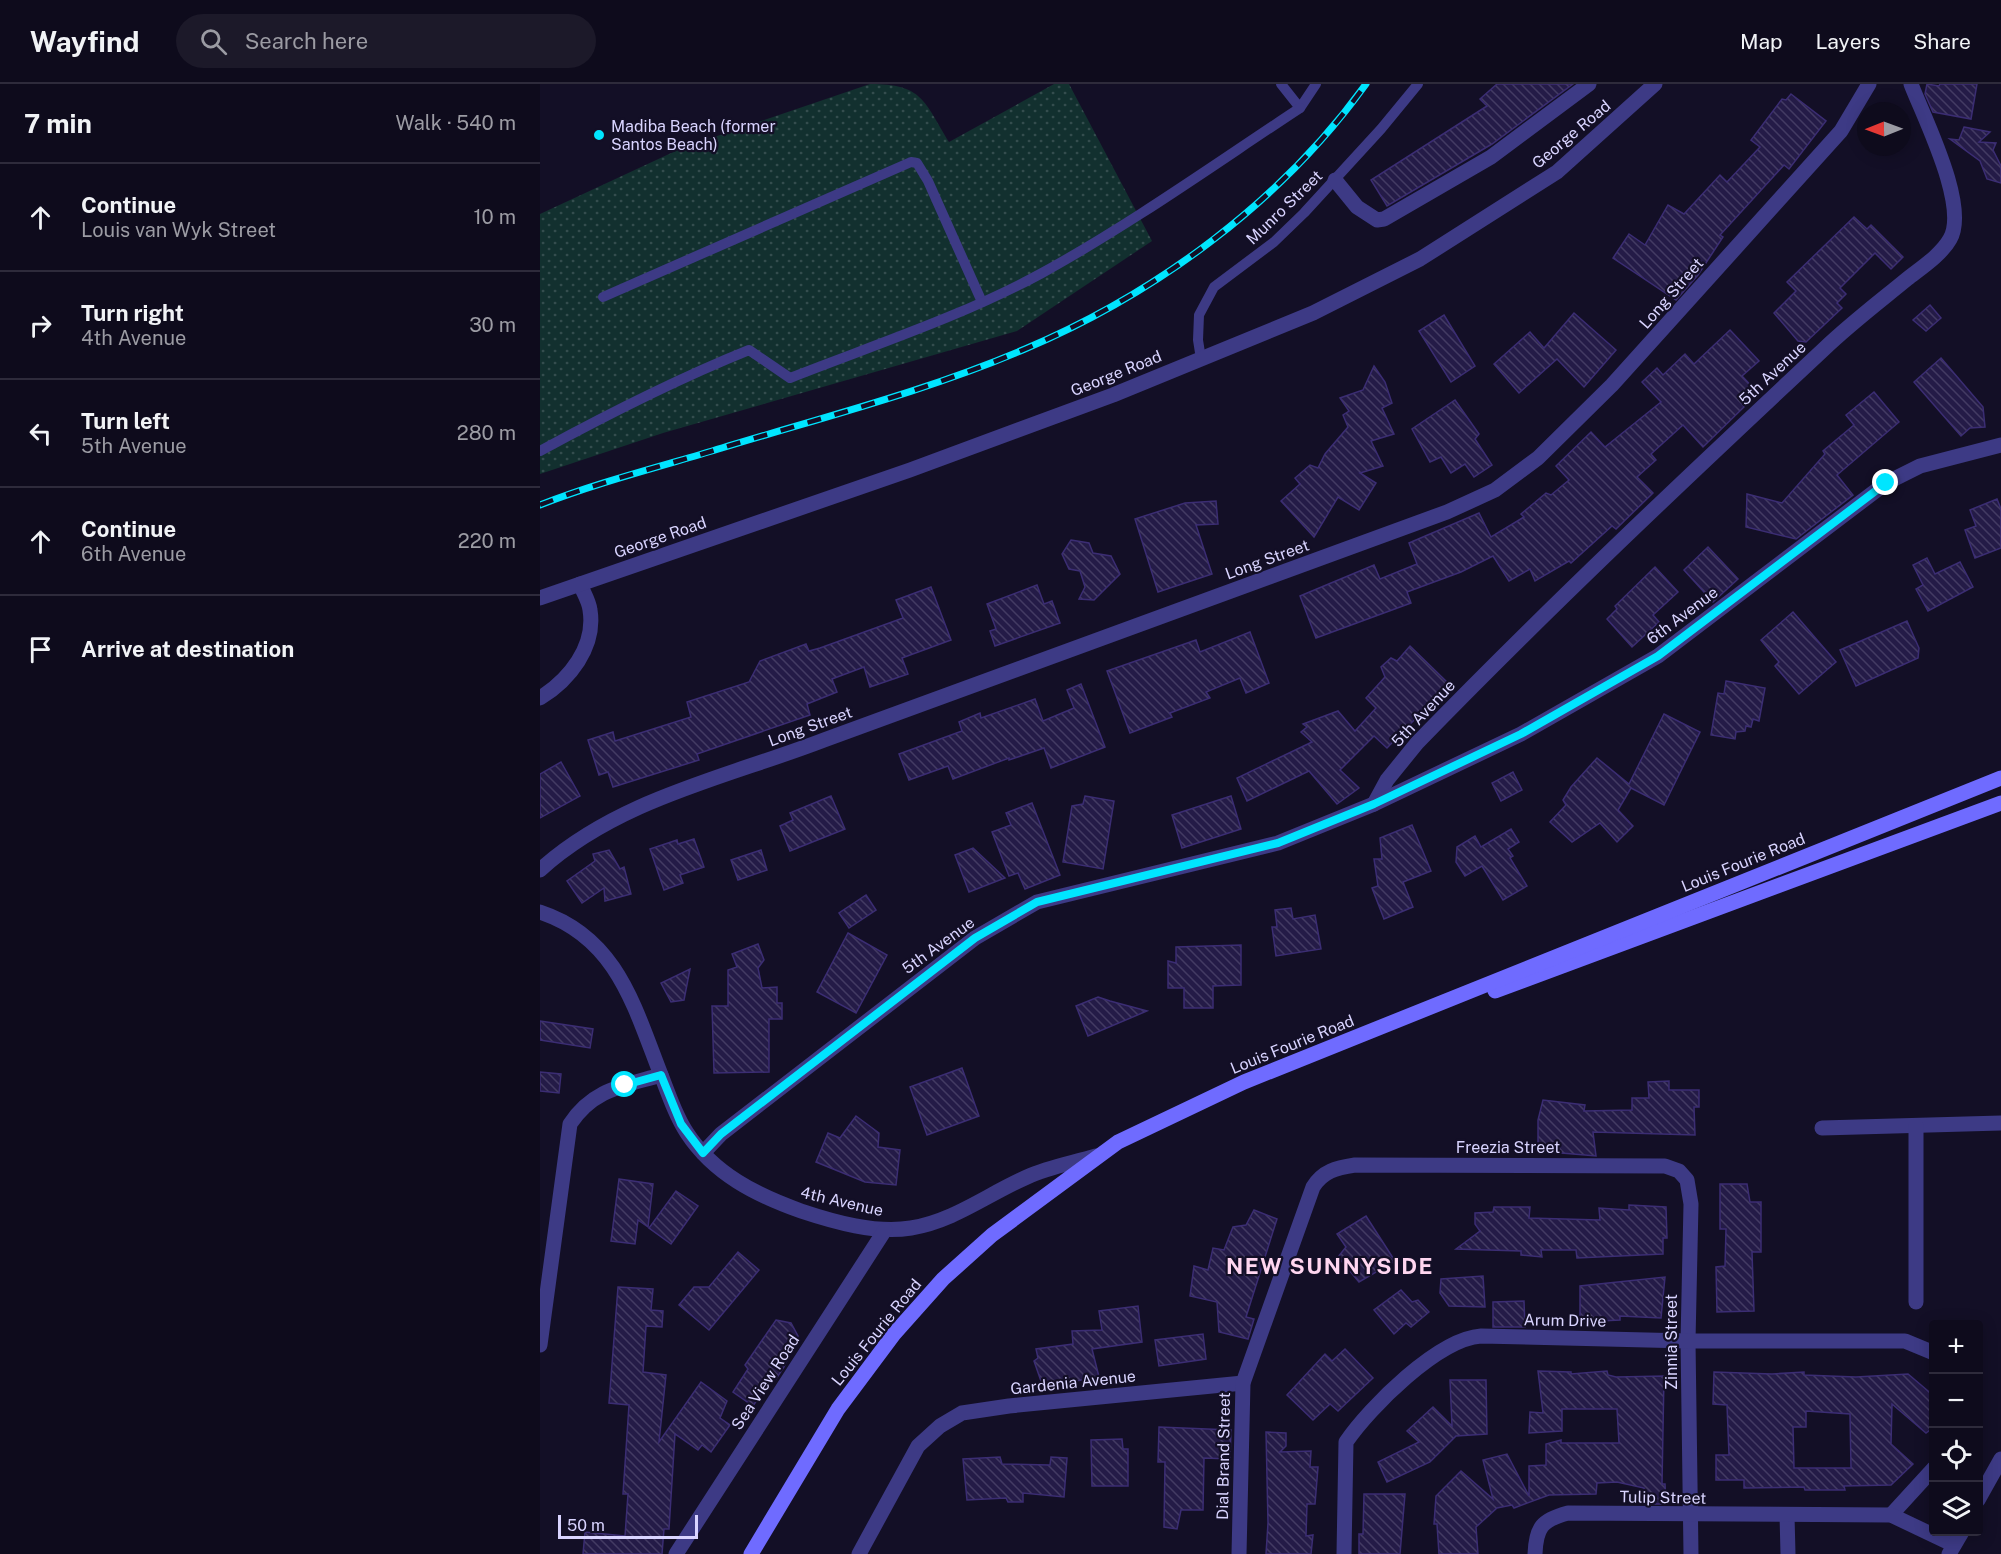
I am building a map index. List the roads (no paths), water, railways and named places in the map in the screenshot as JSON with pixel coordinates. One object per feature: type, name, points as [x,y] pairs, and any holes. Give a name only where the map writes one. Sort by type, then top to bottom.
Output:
[{"type":"main road","name":"Louis Fourie Road","points":[[751,1554],[838,1409],[894,1334],[943,1279],[992,1235],[1096,1156],[1118,1142],[1244,1082],[1998,778]]},
{"type":"main road","points":[[1244,1082],[1569,965],[2001,803]]},
{"type":"street","points":[[1335,180],[1363,213],[1377,220],[1384,219],[1491,157],[1589,84]]},
{"type":"street","name":"George Road","points":[[540,598],[910,470],[1113,395],[1313,313],[1420,259],[1557,172],[1655,84]]},
{"type":"street","name":"Long Street","points":[[540,870],[556,855],[595,831],[681,789],[798,750],[1097,641],[1447,512],[1495,490],[1538,458],[1670,322],[1841,130],[1869,84]]},
{"type":"street","name":"5th Avenue","points":[[703,1153],[721,1134],[975,938],[1037,902],[1278,843],[1374,804],[1387,780],[1418,743],[1620,539],[1841,333],[1930,261],[1950,239],[1954,224],[1954,208],[1945,166],[1911,84]]},
{"type":"street","name":"6th Avenue","points":[[1374,804],[1521,734],[1658,656],[1886,483],[1920,466],[2001,446]]},
{"type":"street","points":[[540,698],[572,670],[585,645],[590,610],[580,584]]},
{"type":"street","name":"4th Avenue","points":[[540,912],[572,926],[603,951],[622,980],[681,1124],[703,1153],[732,1180],[776,1202],[819,1217],[885,1230],[910,1228],[938,1222],[1026,1177],[1096,1156]]},
{"type":"street","points":[[540,1345],[570,1124],[593,1097],[661,1075]]},
{"type":"street","points":[[1822,1128],[2001,1123]]},
{"type":"street","points":[[1916,1126],[1916,1302]]},
{"type":"street","name":"Freezia Street","points":[[1336,1168],[1355,1165],[1665,1166],[1679,1171]]},
{"type":"street","name":"Dial Brand Street","points":[[1239,1554],[1243,1383],[1313,1187],[1320,1175],[1336,1168]]},
{"type":"street","name":"Zinnia Street","points":[[1679,1171],[1687,1180],[1691,1204],[1688,1341],[1691,1554]]},
{"type":"street","name":"Sea View Road","points":[[676,1554],[885,1230]]},
{"type":"street","name":"Arum Drive","points":[[1344,1554],[1346,1442],[1413,1370],[1457,1340],[1481,1336],[1688,1341],[1905,1341],[1929,1351]]},
{"type":"street","name":"Gardenia Avenue","points":[[859,1554],[918,1446],[940,1426],[962,1413],[1009,1406],[1243,1383]]},
{"type":"street","points":[[1983,1491],[2001,1459]]},
{"type":"street","points":[[1891,1515],[1929,1473]]},
{"type":"street","name":"Tulip Street","points":[[1535,1554],[1535,1541],[1541,1525],[1554,1517],[1568,1513],[1891,1515],[1955,1543]]},
{"type":"street","points":[[1787,1515],[1788,1554]]},
{"type":"lane","points":[[1281,84],[1300,108]]},
{"type":"lane","points":[[540,451],[655,391],[749,350],[790,378],[982,302],[1041,273],[1109,233],[1300,108],[1316,84]]},
{"type":"lane","name":"Munro Street","points":[[1201,358],[1198,340],[1199,315],[1214,287],[1274,242],[1335,180],[1418,84]]},
{"type":"lane","points":[[603,297],[881,173],[911,162],[917,163],[925,175],[982,302]]},
{"type":"railway","points":[[540,505],[604,483],[949,379],[1025,349],[1074,326],[1122,301],[1168,272],[1256,205],[1332,127],[1366,84]]},
{"type":"place","name":"Madiba Beach (former Santos Beach)","points":[[599,135]]},
{"type":"district","name":"NEW SUNNYSIDE","points":[[1330,1266]]}]
